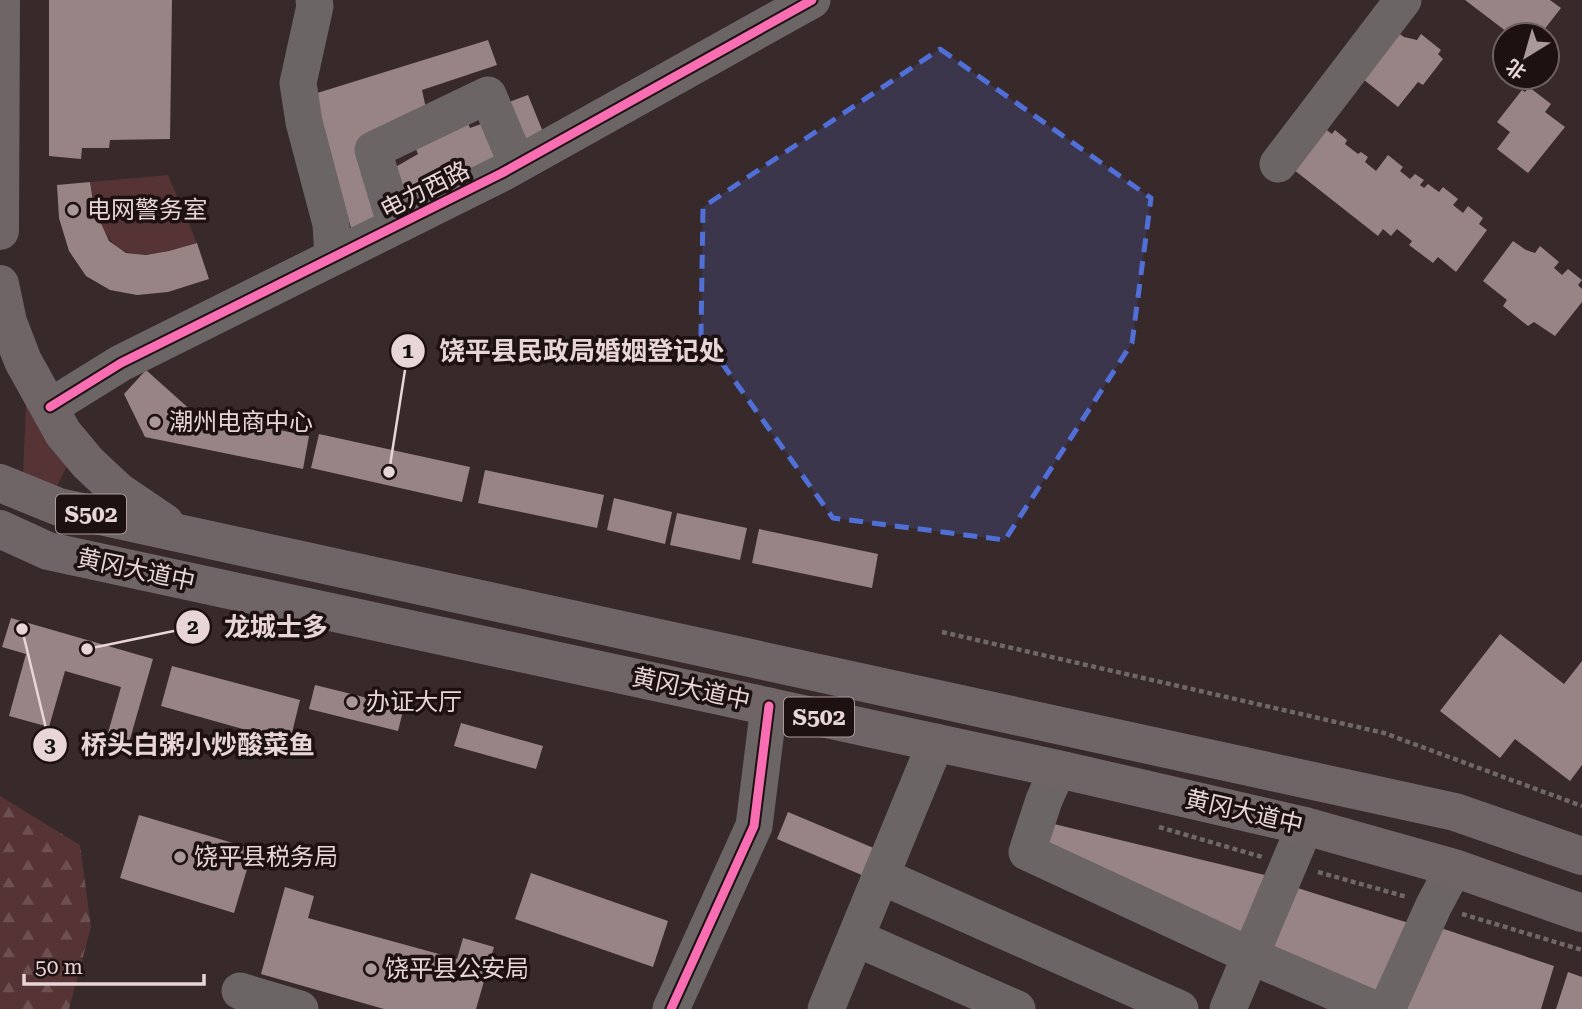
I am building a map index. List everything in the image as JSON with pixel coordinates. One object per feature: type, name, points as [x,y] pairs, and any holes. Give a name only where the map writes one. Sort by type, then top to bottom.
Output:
[{"type":"main road","points":[[0,232],[1,0]]},
{"type":"main road","points":[[0,284],[8,322],[23,361],[63,433],[88,463],[129,499],[150,515],[185,534]]},
{"type":"main road","name":"黄冈大道中","points":[[0,483],[59,507],[1455,812],[1582,856]]},
{"type":"main road","name":"黄冈大道中","points":[[0,529],[48,551],[936,742],[1305,826],[1454,868],[1582,913]]},
{"type":"main road","points":[[0,547],[48,551]]},
{"type":"street","points":[[314,0],[316,6],[298,83],[303,122],[331,224],[333,257]]},
{"type":"street","name":"电力西路","points":[[50,407],[121,363],[517,164],[812,0]]},
{"type":"street","points":[[1278,164],[1403,0]]},
{"type":"street","points":[[396,226],[373,150],[488,95],[517,164]]},
{"type":"street","points":[[684,1005],[754,826],[769,706]]},
{"type":"street","points":[[836,1006],[856,938],[936,742]]},
{"type":"street","points":[[1058,769],[1044,800],[1027,852],[1251,956],[1374,1009]]},
{"type":"street","points":[[1228,1009],[1305,826]]},
{"type":"street","points":[[1387,1009],[1434,905],[1454,868]]},
{"type":"street","points":[[881,876],[1180,1009]]},
{"type":"street","points":[[856,938],[1017,1009]]},
{"type":"street","points":[[240,991],[300,1009]]},
{"type":"path","points":[[942,632],[1384,733],[1582,807]]},
{"type":"path","points":[[1149,825],[1434,905],[1582,950]]},
{"type":"highlighted area","points":[[940,49],[1151,198],[1132,343],[1005,540],[833,518],[701,334],[703,207]]},
{"type":"green space","points":[[168,175],[197,243],[152,254],[135,254],[122,250],[111,241],[102,227],[90,182]]},
{"type":"green space","points":[[26,403],[43,436],[67,466],[57,486],[23,475]]},
{"type":"green space","points":[[0,796],[80,845],[91,927],[69,1009],[0,1009]]},
{"type":"building","points":[[49,0],[172,0],[170,139],[110,140],[109,148],[82,148],[81,159],[49,156]]},
{"type":"building","points":[[1465,0],[1550,0],[1561,8],[1551,21],[1493,21]]},
{"type":"building","points":[[1394,30],[1404,37],[1417,40],[1421,34],[1441,50],[1438,54],[1443,59],[1423,85],[1418,82],[1398,107],[1358,75]]},
{"type":"building","points":[[488,40],[497,65],[422,90],[427,113],[373,180],[418,154],[413,142],[465,116],[470,128],[484,123],[500,155],[353,235],[314,94]]},
{"type":"building","points":[[1521,91],[1534,91],[1551,104],[1545,112],[1565,127],[1528,173],[1497,149],[1510,132],[1497,122]]},
{"type":"building","points":[[528,95],[543,132],[524,142],[509,102]]},
{"type":"building","points":[[1320,125],[1332,134],[1335,130],[1347,140],[1345,144],[1358,154],[1361,152],[1368,157],[1365,162],[1376,171],[1388,155],[1403,167],[1400,171],[1410,179],[1415,174],[1424,180],[1420,185],[1424,188],[1428,184],[1439,192],[1443,187],[1458,199],[1453,205],[1463,213],[1468,206],[1483,218],[1479,224],[1487,230],[1456,272],[1438,257],[1433,263],[1409,245],[1412,241],[1397,229],[1391,236],[1383,229],[1378,236],[1289,166]]},
{"type":"building","points":[[90,182],[94,208],[109,241],[126,253],[146,255],[197,243],[209,279],[168,292],[137,295],[110,290],[86,276],[69,251],[59,218],[57,185]]},
{"type":"building","points":[[1513,241],[1535,253],[1540,246],[1559,262],[1554,268],[1562,275],[1568,269],[1582,280],[1578,285],[1582,289],[1582,302],[1555,336],[1534,322],[1528,326],[1503,306],[1507,300],[1483,281]]},
{"type":"building","points":[[146,370],[194,413],[309,436],[303,469],[145,437],[124,394]]},
{"type":"building","points":[[319,434],[470,467],[462,502],[311,468]]},
{"type":"building","points":[[485,470],[604,495],[597,528],[478,503]]},
{"type":"building","points":[[614,498],[672,512],[665,544],[607,530]]},
{"type":"building","points":[[677,513],[747,528],[740,560],[670,545]]},
{"type":"building","points":[[759,529],[878,554],[872,588],[752,563]]},
{"type":"building","points":[[11,618],[153,659],[128,746],[106,740],[121,687],[65,671],[49,727],[9,716],[26,654],[2,647]]},
{"type":"building","points":[[1500,634],[1564,684],[1582,661],[1582,765],[1570,781],[1515,739],[1500,758],[1440,711]]},
{"type":"building","points":[[172,666],[300,700],[286,757],[260,750],[264,735],[161,706]]},
{"type":"building","points":[[315,685],[404,707],[398,731],[309,709]]},
{"type":"building","points":[[461,723],[543,746],[536,769],[454,746]]},
{"type":"building","points":[[788,812],[876,849],[864,876],[777,839]]},
{"type":"building","points":[[139,815],[253,849],[234,913],[120,878]]},
{"type":"building","points":[[1054,824],[1273,877],[1246,936],[1044,847]]},
{"type":"building","points":[[531,873],[668,921],[653,967],[515,919]]},
{"type":"building","points":[[1288,885],[1415,925],[1382,1005],[1264,949]]},
{"type":"building","points":[[285,887],[314,896],[308,918],[457,959],[463,938],[494,947],[476,1009],[384,1009],[261,974]]},
{"type":"building","points":[[1429,924],[1554,966],[1541,1009],[1395,1009]]},
{"type":"building","points":[[1568,972],[1582,977],[1582,1009],[1556,1009]]},
{"type":"cycle path","points":[[50,407],[121,363],[502,173],[812,0]]},
{"type":"cycle path","points":[[671,1009],[754,826],[769,706]]},
{"type":"place","name":"电网警务室","points":[[73,210]]},
{"type":"place","name":"潮州电商中心","points":[[155,422]]},
{"type":"place","name":"饶平县民政局婚姻登记处","points":[[389,472]]},
{"type":"place","name":"桥头白粥小炒酸菜鱼","points":[[22,629]]},
{"type":"place","name":"龙城士多","points":[[87,649]]},
{"type":"place","name":"办证大厅","points":[[352,702]]},
{"type":"place","name":"饶平县税务局","points":[[180,857]]},
{"type":"place","name":"饶平县公安局","points":[[371,969]]}]
